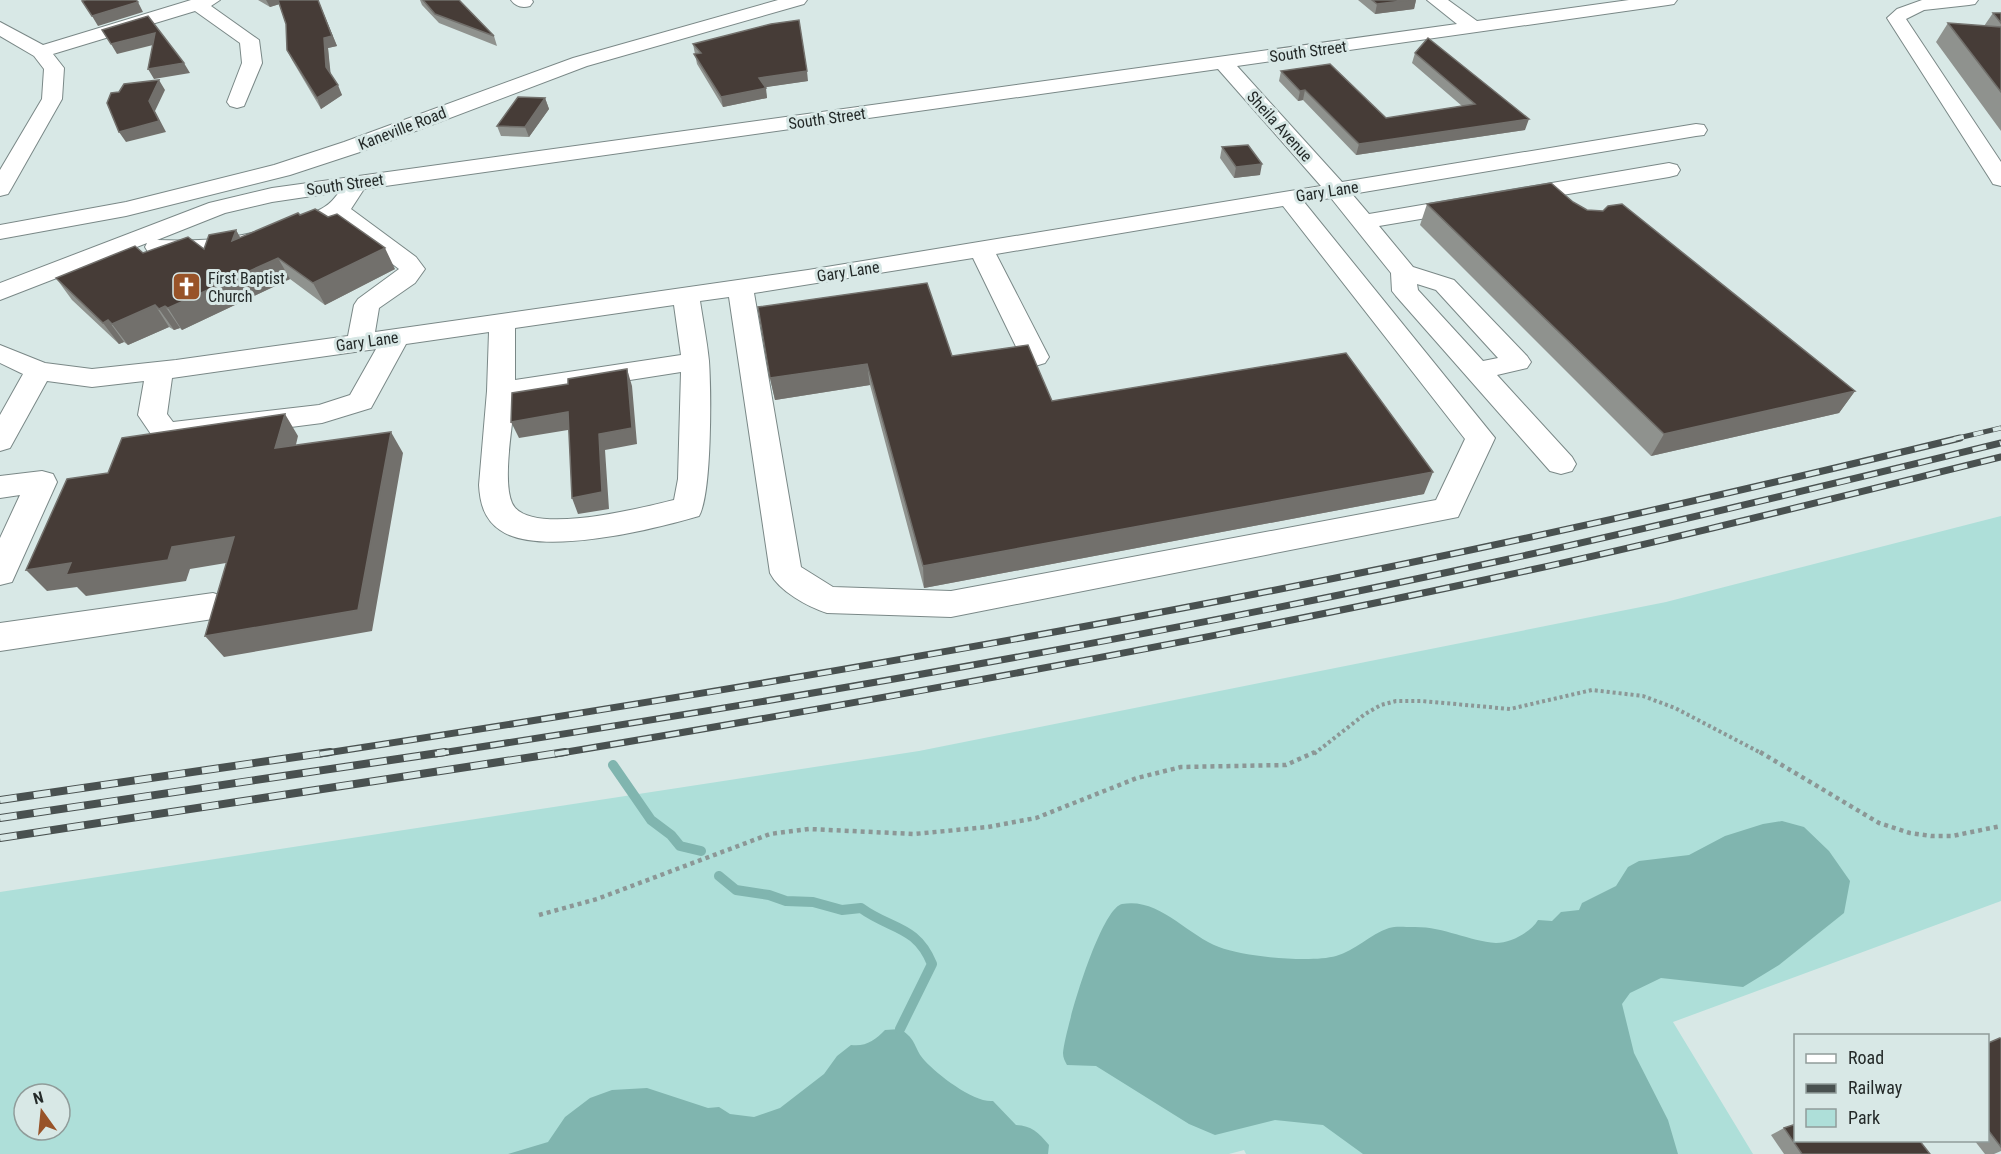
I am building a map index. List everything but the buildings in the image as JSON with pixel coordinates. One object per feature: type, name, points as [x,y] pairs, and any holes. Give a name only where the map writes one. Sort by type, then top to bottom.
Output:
[{"type":"street","name":"Kaneville Road","points":[[0,232],[126,209],[282,170],[352,147],[580,62],[688,29],[798,0]]},
{"type":"street","points":[[1436,0],[1474,28]]},
{"type":"street","name":"South Street","points":[[0,292],[218,208],[272,195],[1668,0]]},
{"type":"street","points":[[1969,0],[1915,8],[1902,12],[1896,18],[2001,179]]},
{"type":"street","points":[[41,52],[204,2],[249,40],[252,47],[252,62],[237,102]]},
{"type":"street","points":[[0,28],[41,52],[54,68],[52,99],[1,187]]},
{"type":"street","name":"Sheila Avenue","points":[[1224,63],[1336,189],[1404,272]]},
{"type":"street","name":"Gary Lane","points":[[0,353],[39,370],[92,378],[160,370],[740,287],[1696,130]]},
{"type":"street","points":[[0,142],[27,143]]},
{"type":"street","points":[[1363,222],[1669,170]]},
{"type":"street","points":[[126,243],[188,249],[232,246],[277,235],[338,211],[357,183]]},
{"type":"street","points":[[1546,191],[1569,212]]},
{"type":"street","points":[[740,287],[786,573],[827,600],[951,604],[1447,509],[1480,438],[1288,197]]},
{"type":"street","points":[[338,211],[407,262],[412,269],[406,278],[367,305],[360,342]]},
{"type":"street","points":[[981,249],[1035,357]]},
{"type":"street","points":[[1477,371],[1517,362],[1445,285],[1404,272],[1405,291],[1477,371],[1561,464]]},
{"type":"street","points":[[502,322],[501,391],[493,482],[499,511],[514,526],[532,530],[581,530],[688,508],[693,479],[695,361],[687,295]]},
{"type":"street","points":[[160,370],[152,416],[165,433],[322,414],[361,401],[396,337]]},
{"type":"street","points":[[501,391],[695,361]]},
{"type":"street","points":[[0,441],[39,370]]},
{"type":"street","points":[[0,487],[42,482],[0,573]]},
{"type":"street","points":[[0,637],[213,606]]},
{"type":"path","points":[[539,915],[597,899],[770,834],[809,830],[914,834],[988,826],[1036,818],[1137,778],[1181,768],[1286,765],[1313,754],[1365,714],[1381,705],[1396,701],[1422,701],[1510,709],[1592,690],[1643,696],[1675,708],[1773,759],[1895,831],[1928,837],[1960,835],[2001,826]]},
{"type":"green space","points":[[2001,516],[2001,901],[1673,1022],[1753,1154],[1246,1154],[1244,1150],[1229,1154],[0,1154],[0,892],[919,751],[1666,602]]},
{"type":"shaded area","points":[[1782,821],[1804,827],[1829,851],[1850,881],[1844,913],[1779,965],[1743,987],[1661,978],[1630,993],[1622,1004],[1634,1053],[1668,1120],[1678,1154],[1363,1154],[1323,1125],[1275,1120],[1215,1135],[1189,1124],[1096,1066],[1067,1065],[1064,1058],[1065,1040],[1070,1020],[1094,947],[1113,911],[1122,904],[1135,903],[1161,911],[1207,941],[1230,951],[1278,958],[1310,959],[1336,956],[1375,934],[1394,927],[1423,927],[1486,942],[1502,943],[1526,933],[1538,920],[1552,921],[1561,912],[1579,910],[1582,903],[1616,886],[1628,867],[1639,861],[1689,855],[1725,836],[1763,824]]},
{"type":"shaded area","points":[[900,1029],[910,1037],[925,1061],[947,1080],[976,1098],[993,1101],[1016,1125],[1031,1128],[1038,1133],[1049,1145],[1048,1154],[508,1154],[548,1142],[565,1117],[590,1098],[612,1090],[647,1088],[708,1108],[719,1107],[730,1114],[754,1117],[780,1108],[824,1074],[837,1056],[851,1045],[870,1042],[885,1030]]},
{"type":"waterway","points":[[613,765],[651,820],[671,835],[680,846],[701,851]]},
{"type":"waterway","points":[[719,876],[736,890],[769,895],[786,901],[813,902],[842,910],[861,908],[910,935],[926,951],[932,964],[900,1029]]},
{"type":"railway","points":[[1954,439],[2001,428]]},
{"type":"railway","points":[[320,754],[788,679],[1255,594],[1608,520],[1960,438]]},
{"type":"railway","points":[[435,754],[839,689],[1242,615],[1570,545],[2001,443]]},
{"type":"railway","points":[[555,754],[1030,671],[1385,601],[1628,548],[2001,457]]},
{"type":"railway","points":[[0,800],[330,752]]},
{"type":"railway","points":[[0,818],[445,752]]},
{"type":"railway","points":[[0,838],[565,752]]},
{"type":"place","name":"First Baptist Church","points":[[187,287]]}]
